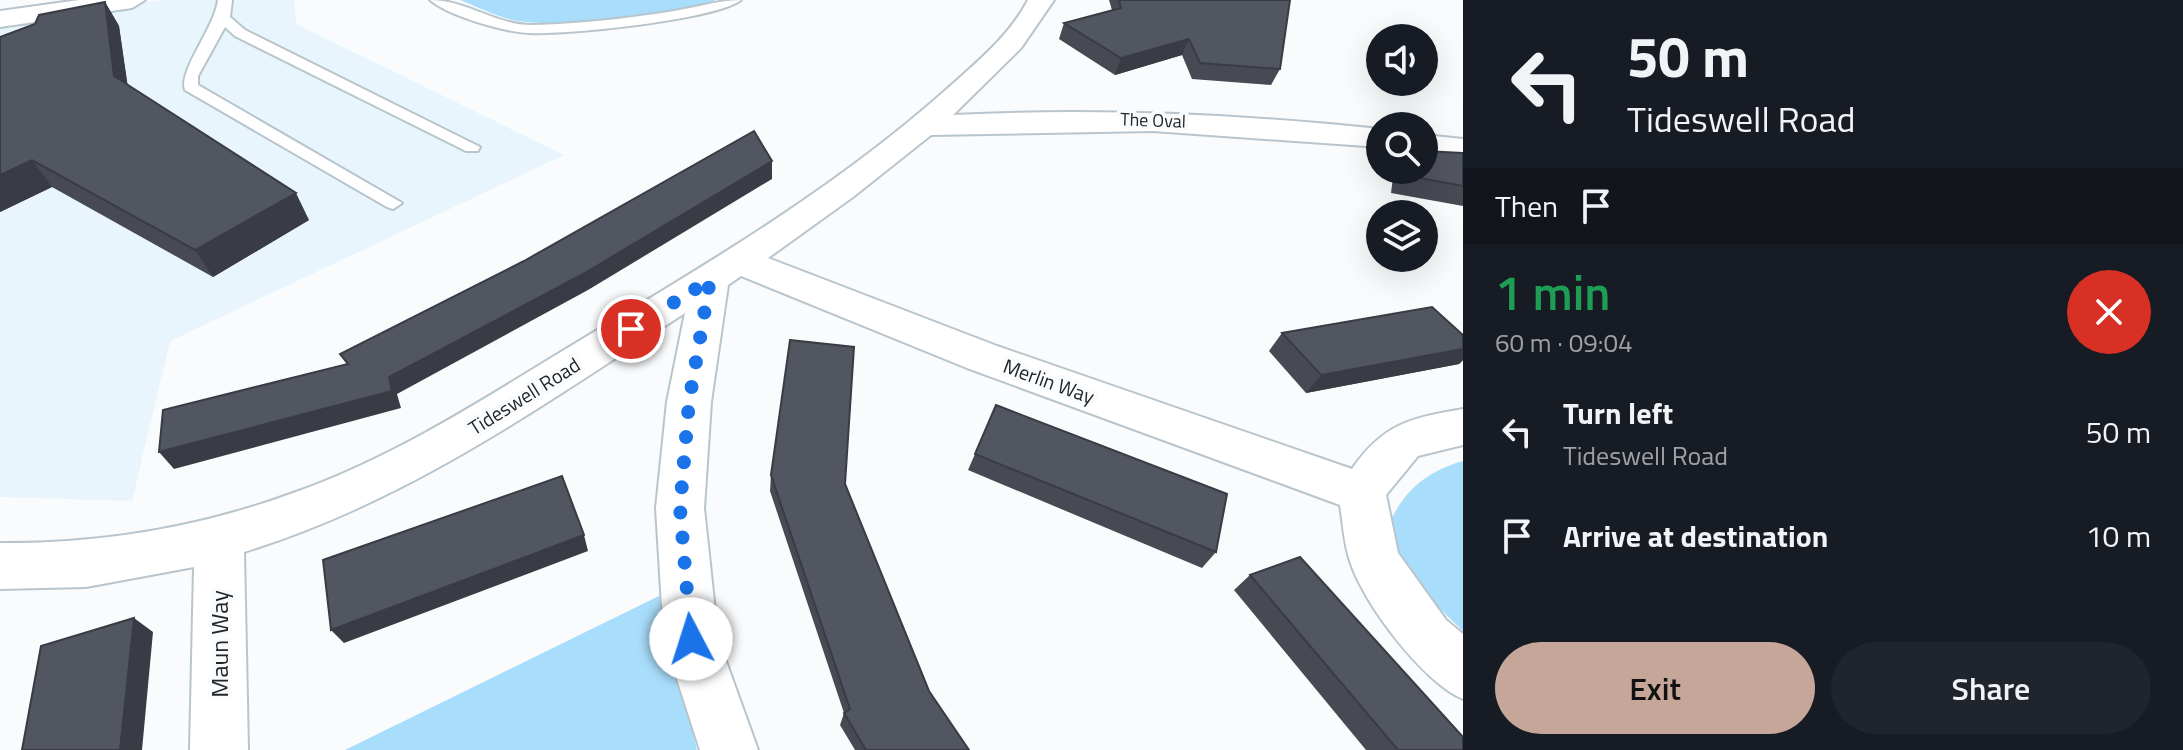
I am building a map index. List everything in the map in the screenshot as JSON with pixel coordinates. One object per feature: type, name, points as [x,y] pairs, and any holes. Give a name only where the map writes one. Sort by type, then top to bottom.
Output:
[{"type":"street","points":[[0,19],[132,0]]},
{"type":"street","name":"Tideswell Road","points":[[0,566],[44,568],[131,557],[219,539],[339,497],[445,444],[724,270],[866,173],[926,126],[994,60],[1041,0]]},
{"type":"street","name":"The Oval","points":[[926,126],[1036,119],[1144,119],[1366,137]]},
{"type":"street","points":[[1438,146],[1463,149]]},
{"type":"street","points":[[724,270],[689,402],[680,508],[691,639],[729,750]]},
{"type":"street","name":"Merlin Way","points":[[724,270],[982,357],[1362,493]]},
{"type":"street","points":[[1463,427],[1411,436],[1385,457],[1362,493],[1375,561],[1427,638],[1463,671]]},
{"type":"street","name":"Maun Way","points":[[219,539],[219,750]]},
{"type":"lane","points":[[225,0],[223,18],[191,76],[190,87],[393,203]]},
{"type":"lane","points":[[437,0],[499,24],[529,29],[652,19],[702,11],[734,0]]},
{"type":"lane","points":[[223,18],[240,33],[472,147]]},
{"type":"shaded area","points":[[160,0],[294,0],[296,24],[564,155],[170,341],[132,501],[0,497],[0,26]]},
{"type":"shaded area","points":[[460,0],[716,0],[646,16],[538,23],[511,20]]},
{"type":"shaded area","points":[[1463,461],[1463,631],[1401,572],[1389,523],[1418,483]]},
{"type":"shaded area","points":[[661,595],[697,750],[345,750]]},
{"type":"building","points":[[1119,0],[1290,0],[1280,69],[1200,63],[1189,39],[1121,58],[1064,23],[1121,8]]},
{"type":"building","points":[[105,2],[114,76],[296,193],[195,250],[32,160],[0,175],[0,37],[35,24],[39,15]]},
{"type":"building","points":[[754,131],[772,161],[585,273],[389,377],[392,391],[159,452],[163,410],[348,364],[340,354],[524,261]]},
{"type":"building","points":[[1438,152],[1463,153],[1463,186],[1438,181]]},
{"type":"building","points":[[1432,307],[1463,335],[1463,349],[1321,375],[1282,333]]},
{"type":"building","points":[[790,340],[854,347],[845,484],[929,691],[969,750],[866,750],[844,713],[850,709],[771,475]]},
{"type":"building","points":[[996,405],[1227,494],[1216,552],[975,454]]},
{"type":"building","points":[[562,476],[584,535],[331,630],[323,560]]},
{"type":"building","points":[[1300,557],[1463,737],[1463,750],[1398,750],[1250,575]]},
{"type":"building","points":[[134,618],[120,750],[22,750],[41,646]]},
{"type":"route","points":[[631,329],[710,280],[689,402],[680,508],[691,639]]}]
